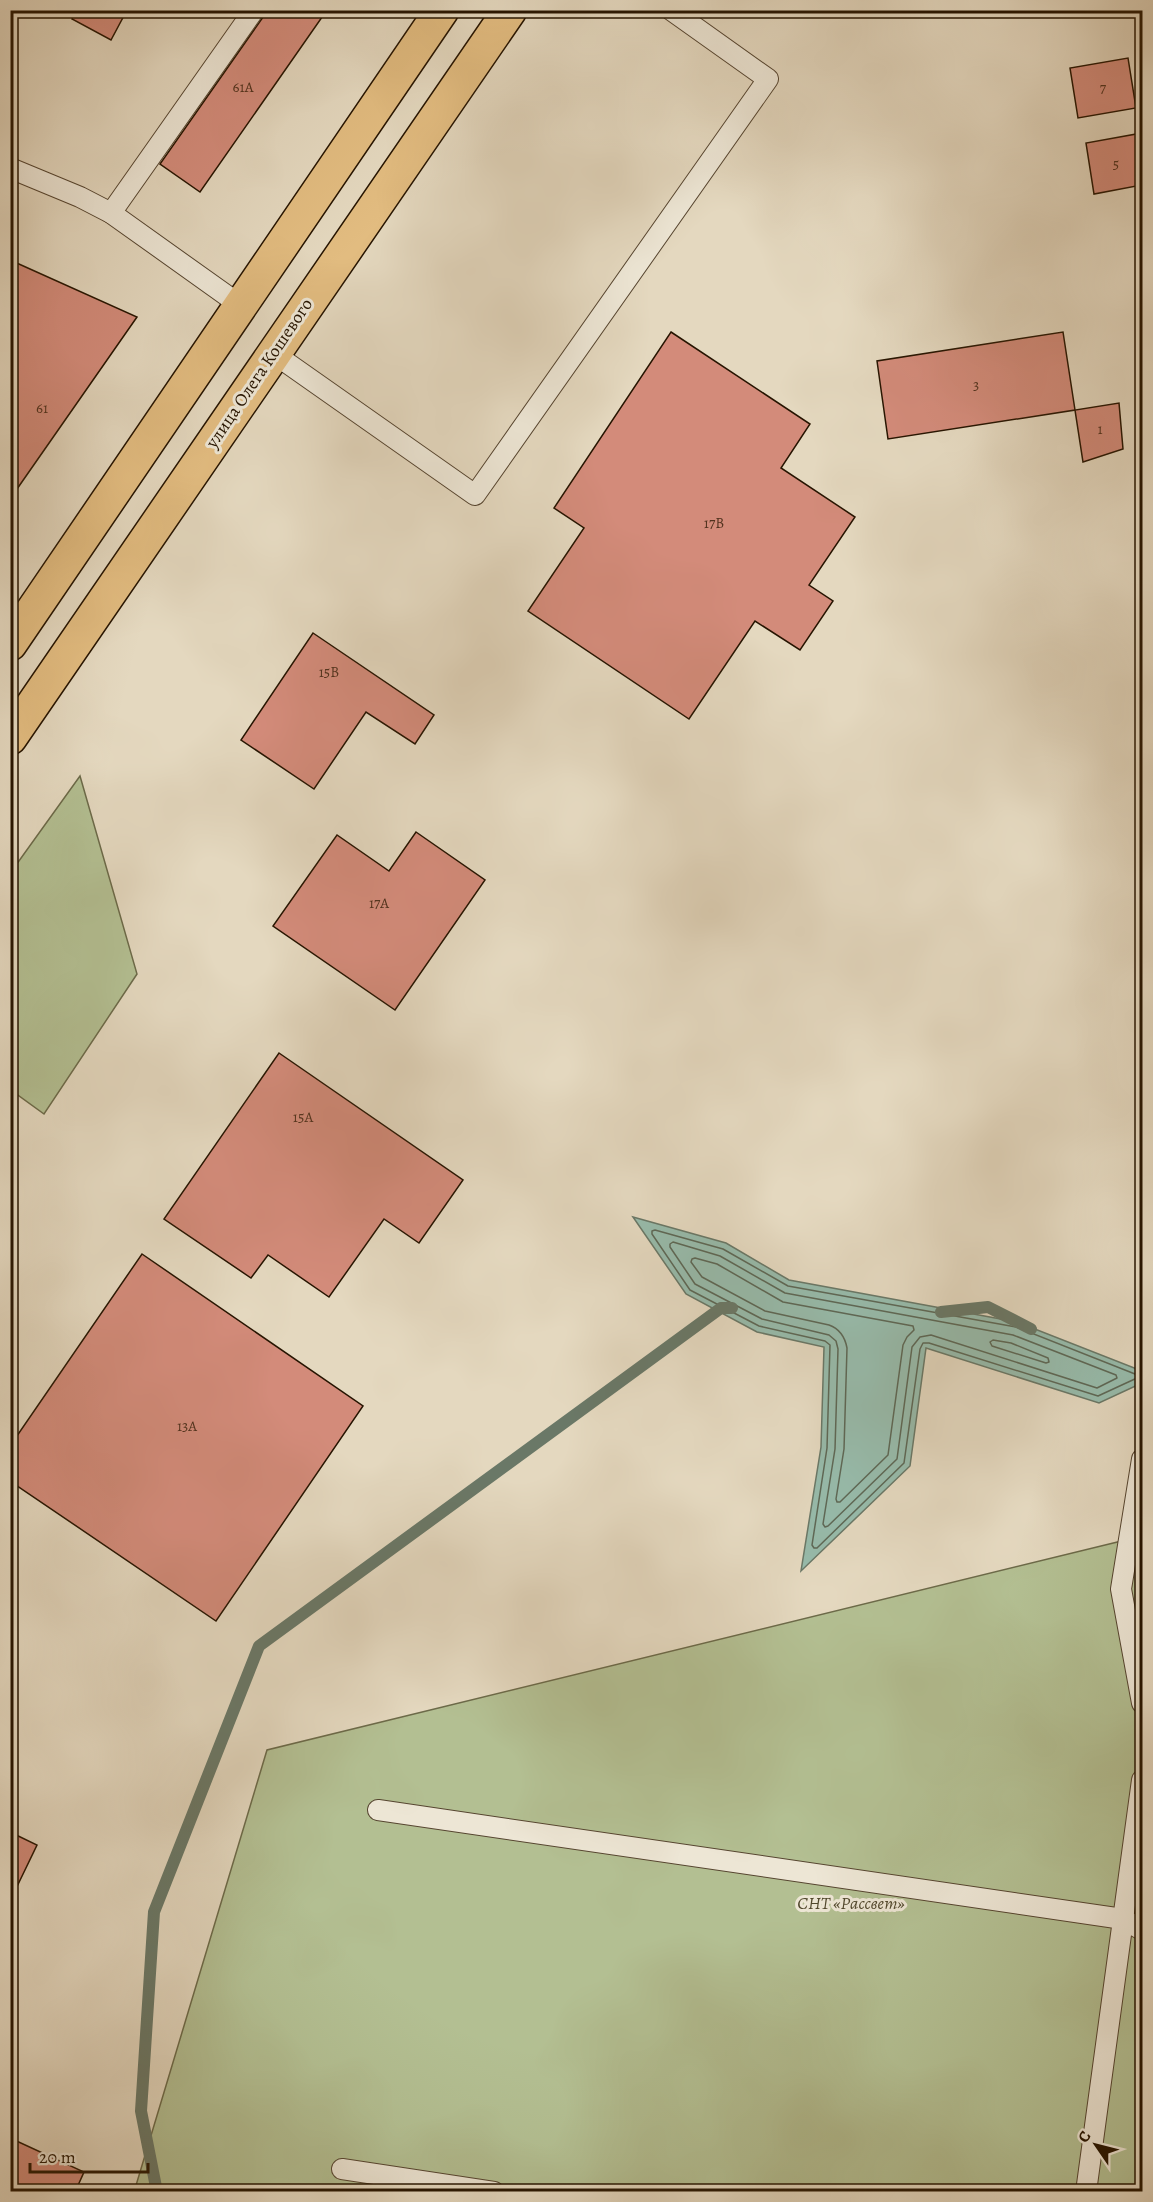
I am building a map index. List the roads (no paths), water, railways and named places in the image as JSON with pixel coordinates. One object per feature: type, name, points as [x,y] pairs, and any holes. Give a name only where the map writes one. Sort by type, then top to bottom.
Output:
[{"type":"main road","points":[[10,644],[442,10]]},
{"type":"main road","name":"улица Олега Кошевого","points":[[10,738],[510,10]]},
{"type":"lane","points":[[111,213],[254,10]]},
{"type":"lane","points":[[273,353],[475,495],[768,79],[671,10]]},
{"type":"lane","points":[[10,168],[80,197],[111,213],[240,305]]},
{"type":"lane","points":[[1143,1459],[1121,1589],[1143,1703]]},
{"type":"lane","points":[[1086,2192],[1143,1780]]},
{"type":"lane","points":[[378,1810],[1123,1919],[1143,1930]]},
{"type":"lane","points":[[342,2169],[494,2192]]},
{"type":"water","points":[[633,1217],[726,1243],[789,1280],[1017,1322],[1142,1371],[1142,1383],[1099,1403],[926,1348],[910,1466],[801,1571],[821,1447],[824,1347],[757,1332],[686,1294]]},
{"type":"waterway","points":[[941,1312],[988,1307],[1031,1329]]},
{"type":"waterway","points":[[157,2192],[141,2111],[154,1912],[259,1646],[721,1308],[732,1308]]},
{"type":"park label","name":"СНТ «Рассвет»","points":[[851,1903]]}]
